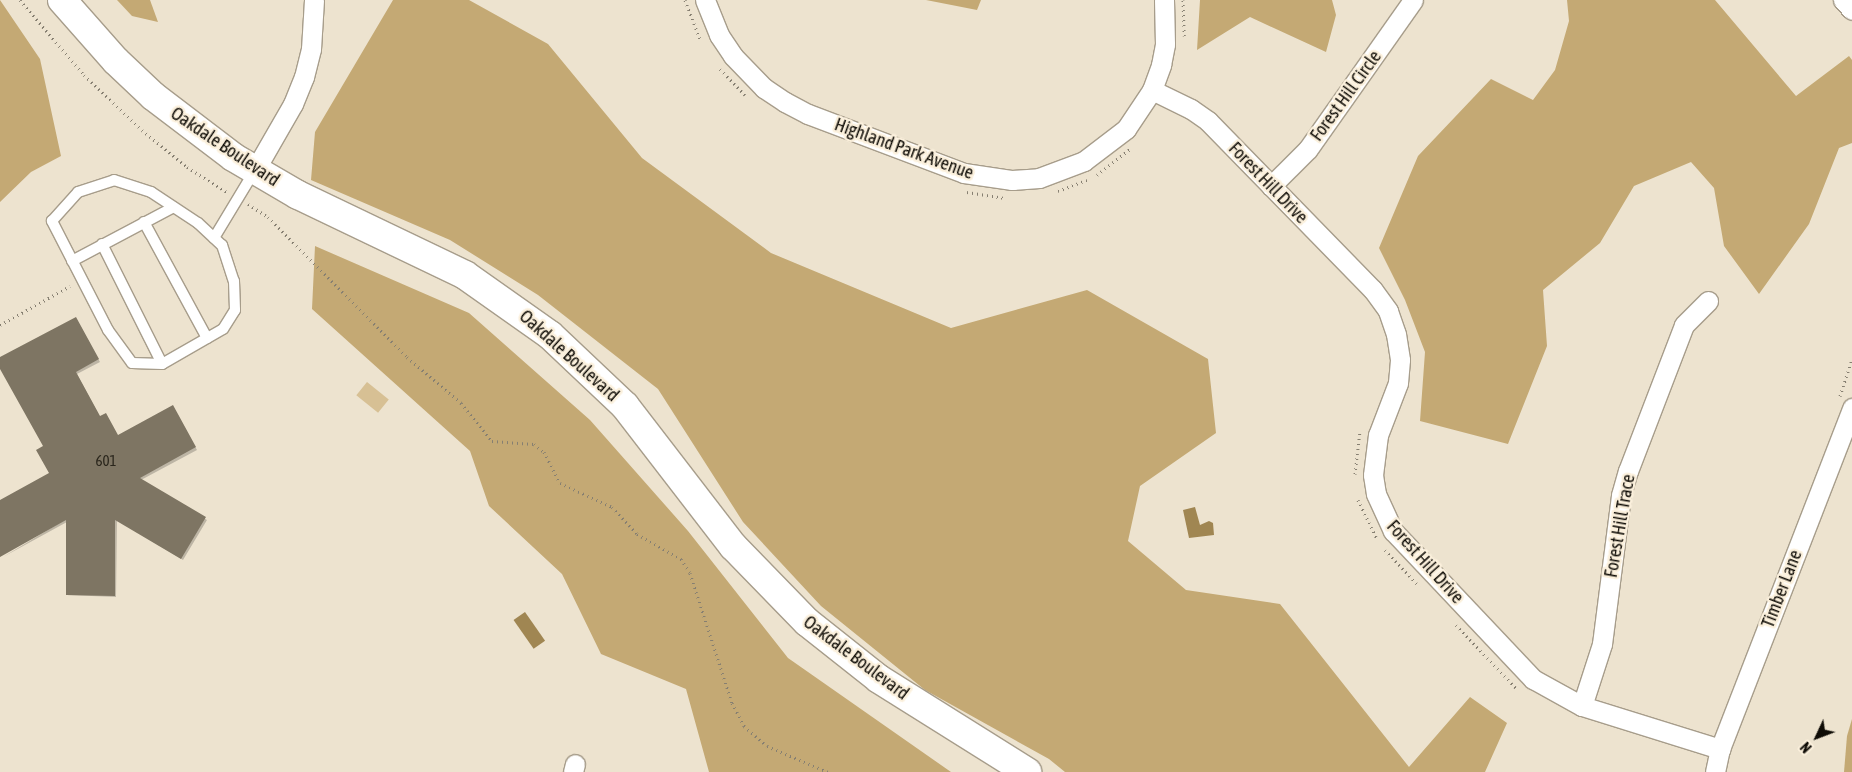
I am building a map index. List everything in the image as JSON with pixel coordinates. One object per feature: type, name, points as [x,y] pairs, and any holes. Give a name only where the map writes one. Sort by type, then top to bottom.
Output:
[{"type":"main road","name":"Oakdale Boulevard","points":[[62,0],[116,61],[153,96],[192,128],[255,170],[465,275],[550,335],[625,406],[733,546],[807,622],[879,679],[1027,772]]},
{"type":"street","points":[[255,170],[294,104],[304,77],[311,48],[314,0]]},
{"type":"street","name":"Highland Park Avenue","points":[[705,0],[719,35],[733,56],[764,88],[785,102],[808,114],[985,178],[1038,178],[1084,162],[1126,129],[1152,90],[1165,44],[1164,0]]},
{"type":"street","name":"Forest Hill Circle","points":[[1271,186],[1308,149],[1413,0]]},
{"type":"street","points":[[1843,0],[1852,10]]},
{"type":"street","name":"Forest Hill Drive","points":[[1152,90],[1191,109],[1208,121],[1373,290],[1388,311],[1396,334],[1400,360],[1398,383],[1374,457],[1376,494],[1393,531],[1533,679],[1582,706],[1720,749]]},
{"type":"street","name":"Forest Hill Trace","points":[[1582,706],[1602,644],[1621,495],[1628,471],[1684,325],[1708,301]]},
{"type":"street","name":"Timber Lane","points":[[1715,772],[1720,749],[1852,408]]},
{"type":"lane","points":[[214,238],[255,170]]},
{"type":"lane","points":[[114,180],[151,192],[214,238],[222,245],[234,281],[235,310],[223,329],[162,364],[132,363],[108,330],[52,221],[78,192],[114,180]]},
{"type":"lane","points":[[72,261],[174,207]]},
{"type":"lane","points":[[144,222],[207,338]]},
{"type":"lane","points":[[102,244],[162,364]]},
{"type":"path","points":[[20,0],[84,75],[142,130],[186,167],[268,217],[407,357],[461,403],[492,441],[534,444],[544,452],[560,483],[612,507],[637,534],[681,559],[690,573],[732,703],[744,726],[767,746],[828,772]]},
{"type":"path","points":[[685,0],[705,47]]},
{"type":"path","points":[[1183,0],[1183,44]]},
{"type":"path","points":[[715,62],[752,102]]},
{"type":"path","points":[[1051,193],[1096,175],[1136,144]]},
{"type":"path","points":[[962,191],[1012,198]]},
{"type":"path","points":[[0,325],[70,286]]},
{"type":"path","points":[[1356,481],[1355,454],[1361,429]]},
{"type":"path","points":[[1358,496],[1378,541],[1423,590]]},
{"type":"path","points":[[1451,619],[1501,675],[1524,694]]},
{"type":"shaded area","points":[[0,0],[40,59],[61,156],[31,172],[0,202]]},
{"type":"shaded area","points":[[117,0],[150,0],[158,22],[132,16]]},
{"type":"shaded area","points":[[393,0],[469,0],[548,44],[642,158],[771,253],[951,328],[1087,290],[1208,359],[1216,433],[1140,486],[1128,541],[1186,590],[1280,604],[1409,767],[1470,697],[1507,723],[1485,772],[1065,772],[1049,759],[925,690],[821,606],[743,522],[658,389],[538,295],[450,240],[311,180],[315,132]]},
{"type":"shaded area","points":[[926,0],[981,0],[977,10]]},
{"type":"shaded area","points":[[1200,0],[1332,0],[1336,15],[1326,52],[1250,17],[1197,50]]},
{"type":"shaded area","points":[[1567,0],[1715,0],[1796,96],[1849,56],[1852,60],[1852,143],[1839,148],[1809,224],[1759,294],[1724,246],[1714,188],[1691,162],[1634,186],[1600,243],[1543,290],[1547,346],[1508,444],[1420,421],[1425,352],[1405,300],[1379,248],[1418,156],[1491,79],[1533,100],[1555,70],[1569,21]]},
{"type":"shaded area","points":[[315,246],[469,313],[590,420],[688,531],[788,658],[951,772],[709,772],[686,689],[601,654],[562,574],[489,506],[470,451],[312,309]]},
{"type":"shaded area","points":[[367,382],[389,400],[378,413],[356,395]]},
{"type":"shaded area","points":[[1195,507],[1200,525],[1209,521],[1213,523],[1214,535],[1189,538],[1183,510]]},
{"type":"shaded area","points":[[525,612],[545,641],[534,649],[514,620]]},
{"type":"shaded area","points":[[1852,719],[1852,772],[1844,772],[1847,736]]},
{"type":"building","points":[[76,317],[99,359],[76,372],[100,416],[106,413],[118,435],[173,405],[196,447],[140,478],[206,517],[181,559],[115,520],[115,596],[66,595],[66,520],[0,557],[0,500],[49,473],[36,450],[43,446],[0,369],[0,357]]}]
